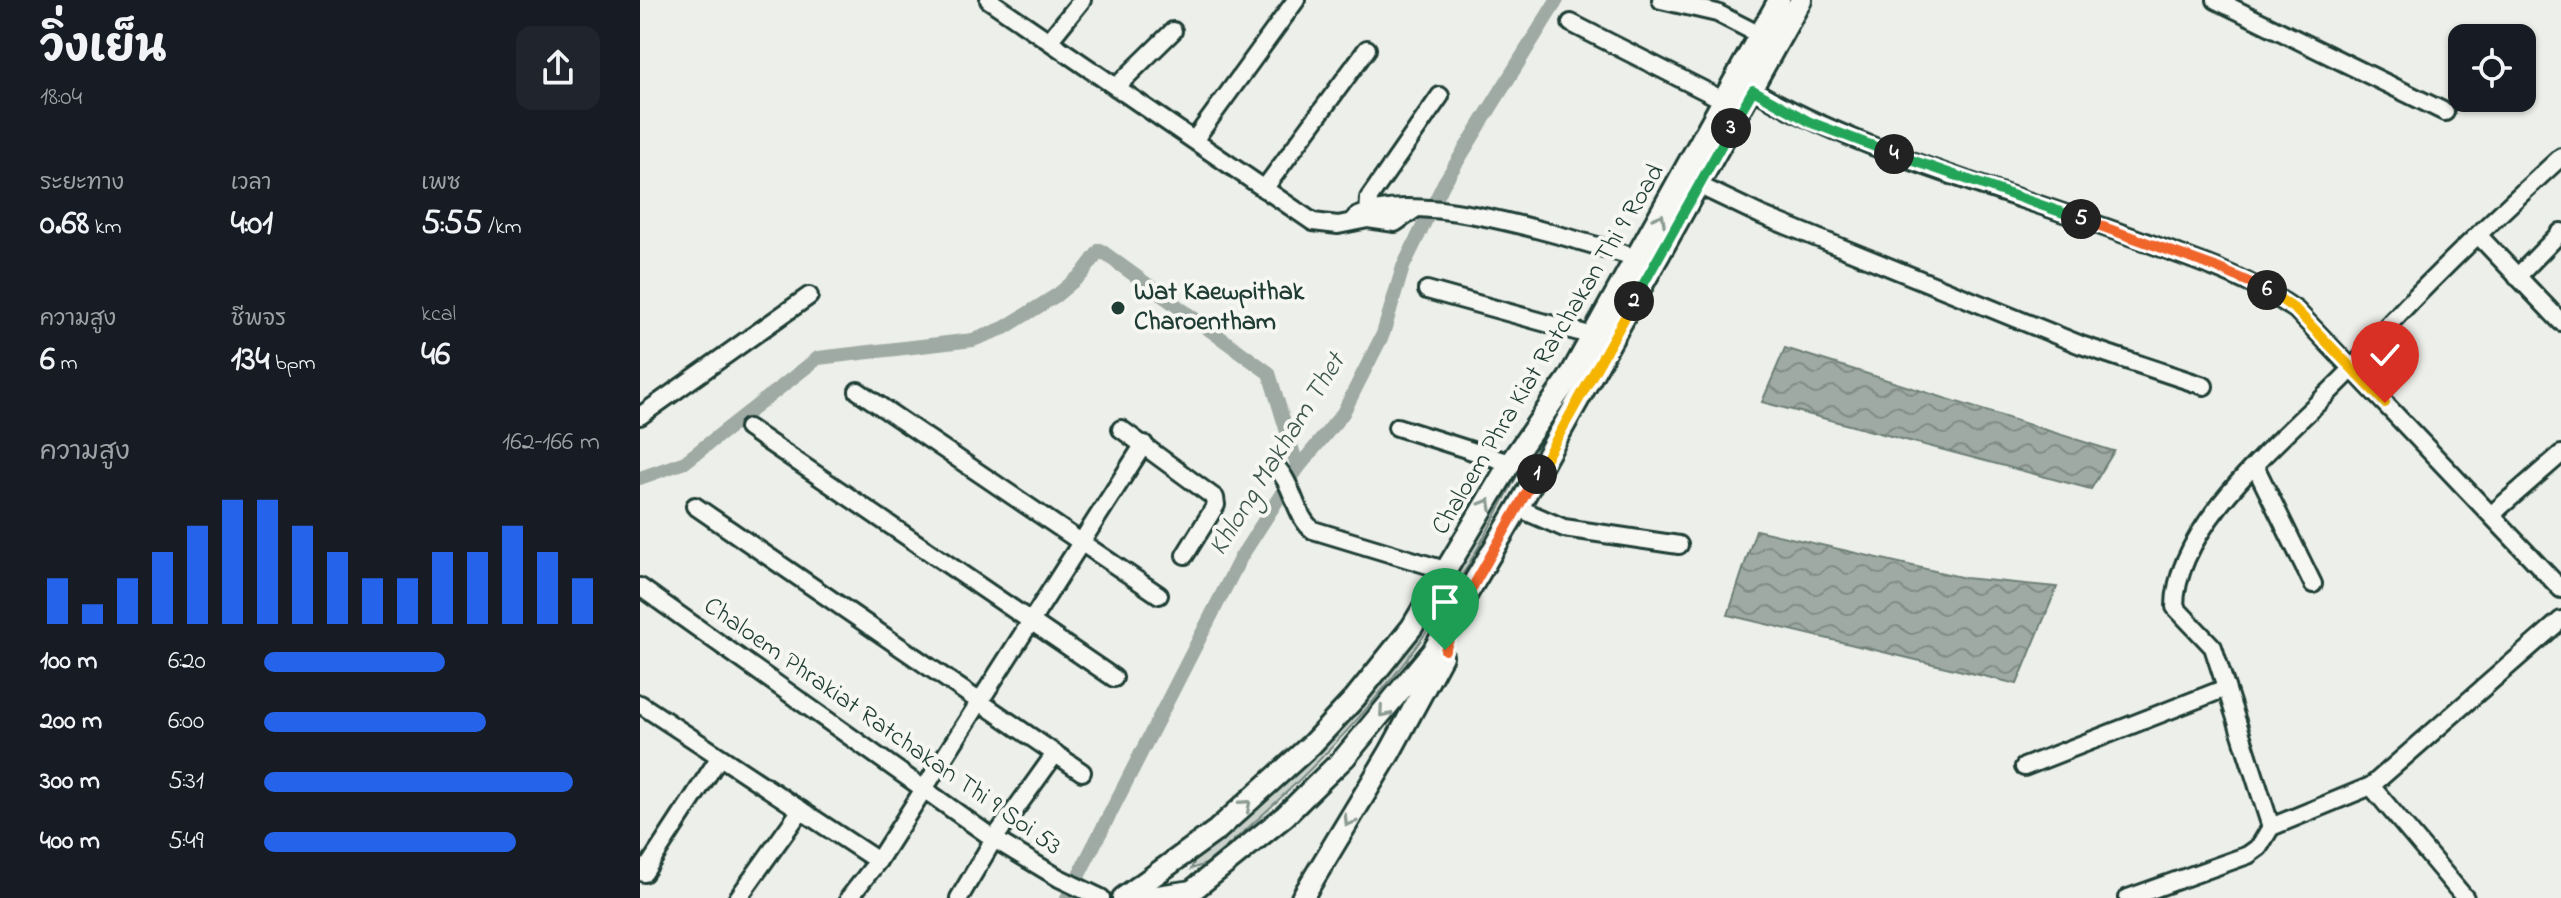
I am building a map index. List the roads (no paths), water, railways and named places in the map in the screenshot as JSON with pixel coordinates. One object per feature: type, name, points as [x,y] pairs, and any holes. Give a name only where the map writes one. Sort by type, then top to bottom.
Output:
[{"type":"main road","name":"Chaloem Phra Kiat Ratchakan Thi 9 Road","points":[[1184,896],[1285,816],[1345,757],[1433,651],[1518,508],[1698,185],[1744,86],[1760,35],[1779,0]]},
{"type":"main road","name":"Chaloem Phra Kiat Ratchakan Thi 9 Road","points":[[1123,898],[1186,854],[1262,791],[1355,698],[1412,627],[1510,463],[1593,336],[1725,101],[1744,86],[1801,0]]},
{"type":"main road","points":[[1302,898],[1390,752],[1445,650],[1463,604]]},
{"type":"main road","points":[[1144,898],[1184,896],[1186,854]]},
{"type":"street","points":[[989,0],[1313,222],[1338,225],[1393,206],[1451,211],[1510,222],[1638,258]]},
{"type":"street","points":[[1049,41],[1082,0]]},
{"type":"street","points":[[1195,139],[1296,0]]},
{"type":"street","points":[[1661,0],[1717,13],[1760,35]]},
{"type":"street","points":[[2216,0],[2445,112]]},
{"type":"street","points":[[1571,23],[1725,101]]},
{"type":"street","points":[[1116,87],[1173,31]]},
{"type":"street","points":[[1264,189],[1367,49]]},
{"type":"street","points":[[1744,86],[1810,122],[1867,145],[2123,233],[2249,281],[2296,310],[2561,589]]},
{"type":"street","points":[[1367,216],[1369,198],[1440,96]]},
{"type":"street","points":[[2271,827],[2213,647],[2175,607],[2175,592],[2192,547],[2228,494],[2353,368],[2389,324],[2561,157]]},
{"type":"street","points":[[1698,185],[1761,215],[2081,345],[2204,386]]},
{"type":"street","points":[[2517,277],[2561,232]]},
{"type":"street","points":[[2479,236],[2561,322]]},
{"type":"street","points":[[1427,290],[1593,336]]},
{"type":"street","points":[[640,416],[809,296]]},
{"type":"street","points":[[858,391],[1080,545],[1159,595]]},
{"type":"street","points":[[1397,427],[1510,463]]},
{"type":"street","points":[[748,428],[1114,678]]},
{"type":"street","points":[[1121,429],[1215,498],[1216,505],[1185,555]]},
{"type":"street","points":[[849,898],[878,861],[1144,444]]},
{"type":"street","points":[[2492,514],[2561,454]]},
{"type":"street","points":[[2255,466],[2313,584]]},
{"type":"street","points":[[1276,467],[1288,479],[1313,530],[1448,571]]},
{"type":"street","points":[[695,506],[1082,772]]},
{"type":"street","points":[[1518,508],[1564,528],[1679,545]]},
{"type":"street","name":"Chaloem Phrakiat Ratchakan Thi 9 Soi 53","points":[[640,587],[994,839],[1059,878],[1101,898]]},
{"type":"street","points":[[2128,898],[2248,855],[2259,847],[2271,827],[2371,786],[2561,620]]},
{"type":"street","points":[[2024,767],[2226,688]]},
{"type":"street","points":[[640,704],[878,861]]},
{"type":"street","points":[[959,898],[994,839],[1055,754]]},
{"type":"street","points":[[644,873],[719,758]]},
{"type":"street","points":[[2371,786],[2460,892],[2442,898]]},
{"type":"street","points":[[738,898],[801,810]]},
{"type":"water","points":[[1785,348],[2114,451],[2091,489],[1762,402]]},
{"type":"water","points":[[1756,530],[1965,578],[2057,587],[2017,684],[1728,615]]},
{"type":"waterway","name":"Khlong Makham Thet","points":[[1067,898],[1241,557],[1298,468],[1343,413],[1383,334],[1403,267],[1444,183],[1557,0]]},
{"type":"waterway","points":[[640,478],[685,462],[818,358],[973,340],[1004,328],[1057,295],[1082,274],[1100,250],[1269,373],[1298,468]]},
{"type":"place","name":"Wat Kaewpithak Charoentham","points":[[1118,308]]}]
